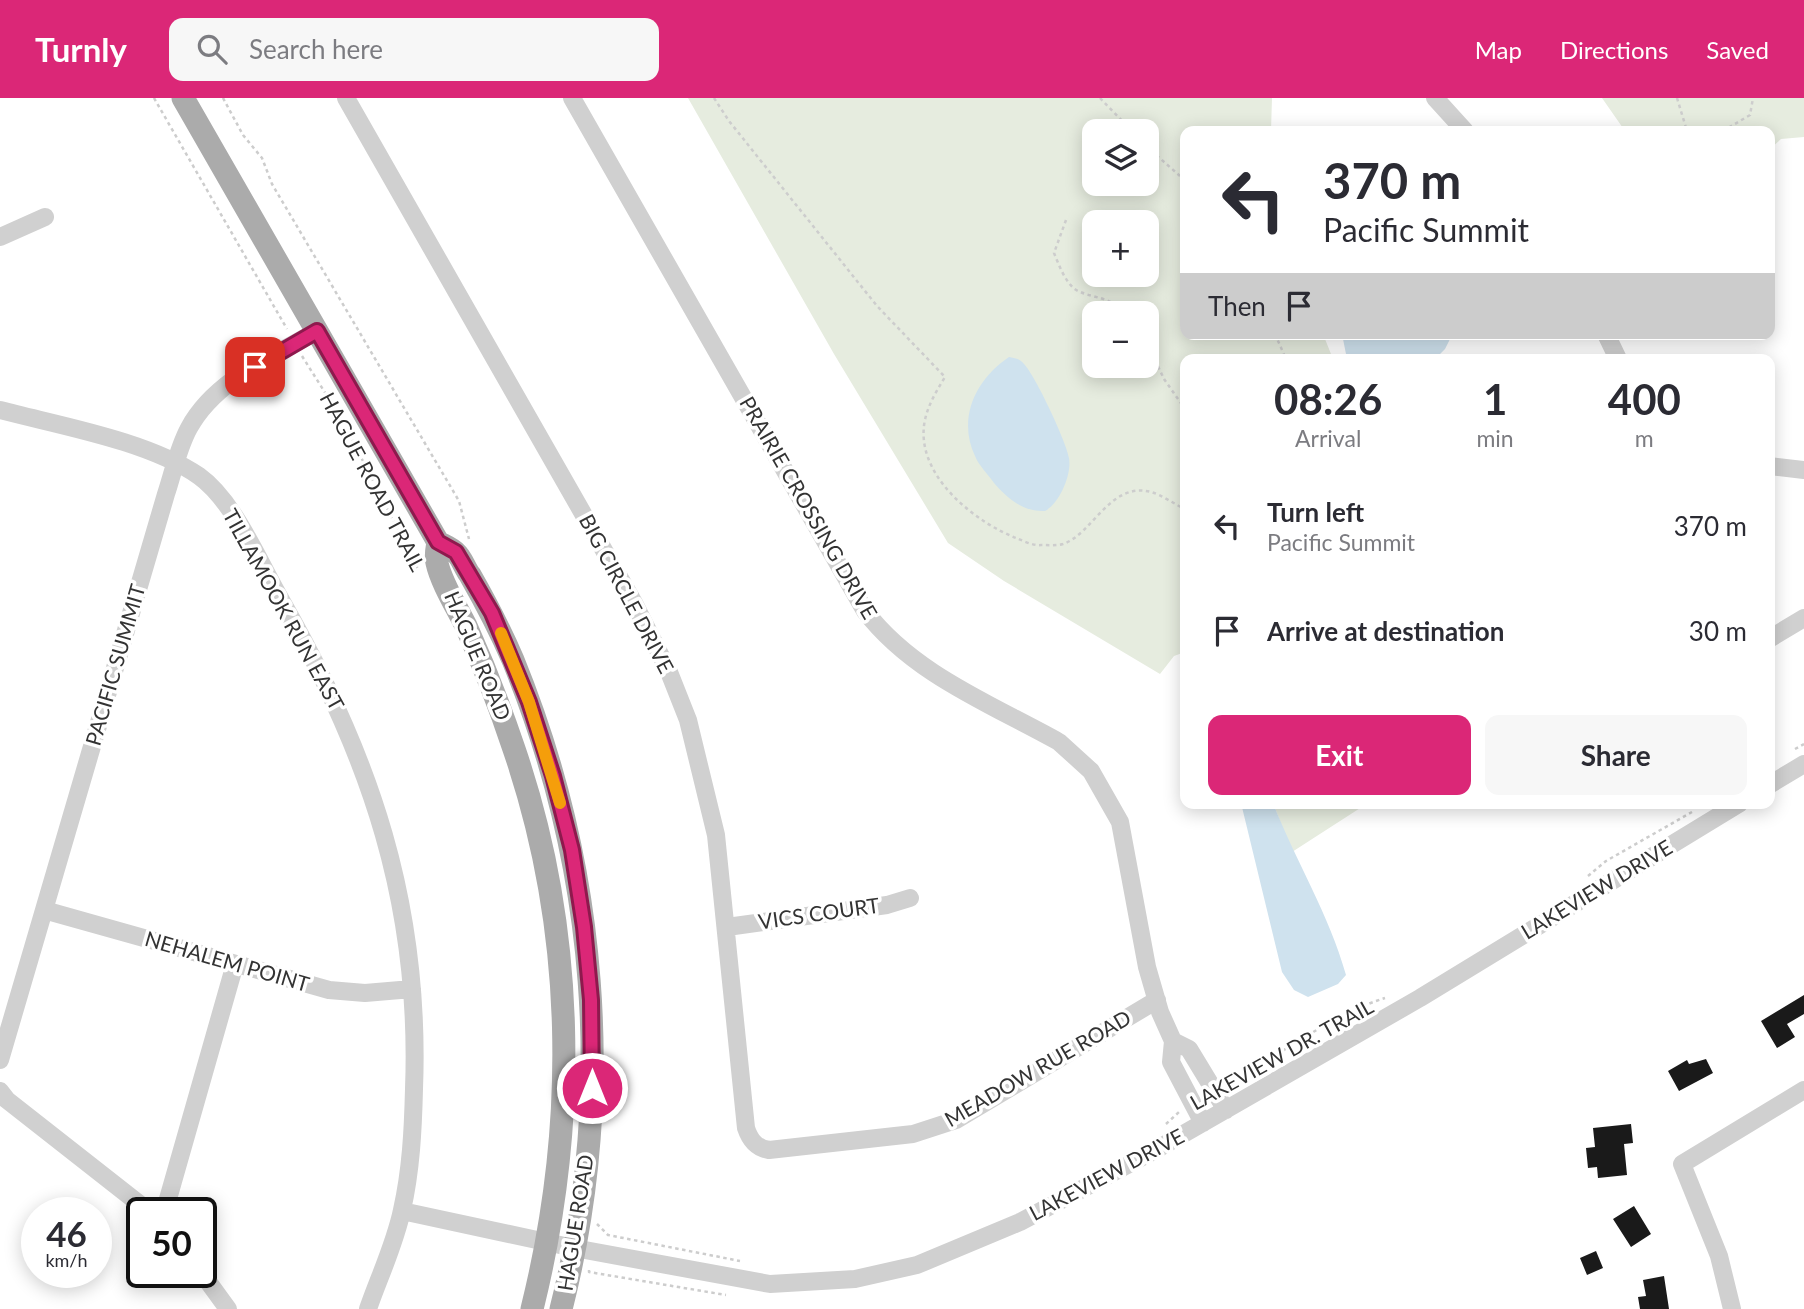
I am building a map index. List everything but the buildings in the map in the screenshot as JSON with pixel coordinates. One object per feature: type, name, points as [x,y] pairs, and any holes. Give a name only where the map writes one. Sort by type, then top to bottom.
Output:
[{"type":"main road","name":"HAGUE ROAD","points":[[183,98],[438,542],[456,552],[492,613],[543,744],[572,850],[588,962],[593,1048],[586,1171],[561,1309]]},
{"type":"main road","name":"HAGUE ROAD","points":[[438,542],[437,563],[485,671],[518,760],[549,884],[562,980],[565,1062],[559,1170],[533,1309]]},
{"type":"street","name":"BIG CIRCLE DRIVE","points":[[346,98],[634,603],[669,672],[688,720],[701,764],[716,835],[746,1128],[753,1142]]},
{"type":"street","name":"PRAIRIE CROSSING DRIVE","points":[[572,98],[864,611],[883,635],[922,667],[1059,742],[1079,757],[1104,790],[1120,822],[1140,936],[1157,1000],[1173,1041],[1171,1062],[1203,1123]]},
{"type":"street","points":[[1435,98],[1460,126]]},
{"type":"street","points":[[0,237],[45,217]]},
{"type":"street","name":"PACIFIC SUMMIT","points":[[0,1059],[187,431],[195,416],[220,390],[317,331]]},
{"type":"street","name":"TILLAMOOK RUN EAST","points":[[0,410],[155,453],[198,476],[210,486],[230,512],[308,648],[344,720],[370,788],[391,858],[405,929],[412,989],[415,1060],[413,1135],[402,1211],[368,1309]]},
{"type":"street","points":[[1775,468],[1804,470]]},
{"type":"street","points":[[1775,635],[1804,618]]},
{"type":"street","points":[[1775,781],[1804,764]]},
{"type":"street","name":"LAKEVIEW DRIVE","points":[[402,1211],[574,1248],[771,1284],[824,1283],[884,1273],[947,1254],[1020,1222],[1226,1110],[1420,998],[1730,809]]},
{"type":"street","name":"VICS COURT","points":[[727,927],[887,905],[910,898]]},
{"type":"street","name":"NEHALEM POINT","points":[[44,910],[330,990],[365,993],[412,989]]},
{"type":"street","points":[[169,1197],[235,964]]},
{"type":"street","name":"MEADOW RUE ROAD","points":[[753,1142],[760,1148],[769,1150],[913,1134],[935,1129],[1157,1000]]},
{"type":"street","name":"PRAIRIE CROSSING DRIVE","points":[[1173,1041],[1189,1049],[1226,1110]]},
{"type":"street","points":[[1732,1309],[1719,1256],[1682,1164],[1804,1090]]},
{"type":"street","points":[[0,1091],[7,1100],[131,1197]]},
{"type":"street","points":[[213,1288],[228,1309]]},
{"type":"path","points":[[154,98],[280,315]]},
{"type":"path","points":[[715,98],[729,121],[877,306],[945,377],[928,407],[923,426],[924,444],[933,470],[975,515],[1004,533],[1037,546],[1063,544],[1078,534],[1111,503],[1128,493],[1150,492],[1180,507]]},
{"type":"path","points":[[1100,98],[1120,119]]},
{"type":"path","points":[[1677,98],[1685,126]]},
{"type":"path","points":[[1731,126],[1750,115],[1753,98]]},
{"type":"path","points":[[1159,157],[1180,176]]},
{"type":"path","points":[[1066,220],[1054,253],[1064,275],[1077,291],[1108,301]]},
{"type":"path","name":"HAGUE ROAD TRAIL","points":[[307,363],[341,418],[419,571]]},
{"type":"path","points":[[1159,368],[1180,402]]},
{"type":"path","points":[[1578,883],[1606,861],[1696,810]]},
{"type":"path","name":"LAKEVIEW DR. TRAIL","points":[[1215,1090],[1244,1079],[1262,1063],[1361,1005],[1394,996]]},
{"type":"path","name":"LAKEVIEW DR. TRAIL","points":[[1165,1125],[1177,1113],[1193,1106]]},
{"type":"path","points":[[595,1221],[608,1235],[744,1262]]},
{"type":"shaded area","points":[[688,98],[1272,98],[1271,126],[1180,126],[1180,340],[1325,340],[1331,354],[1180,354],[1180,654],[1174,656],[1160,674],[1004,581],[948,543],[834,354]]},
{"type":"shaded area","points":[[1602,98],[1804,98],[1804,137],[1781,139],[1775,144],[1775,126],[1622,126]]},
{"type":"shaded area","points":[[1275,809],[1359,809],[1292,852]]},
{"type":"water","points":[[1343,340],[1450,340],[1440,354],[1346,354]]},
{"type":"water","points":[[1009,357],[1022,362],[1035,381],[1057,425],[1069,458],[1063,488],[1055,502],[1045,511],[1023,507],[1004,494],[979,463],[970,442],[969,414],[973,400],[987,376]]},
{"type":"water","points":[[1242,809],[1276,809],[1321,909],[1346,975],[1338,984],[1308,997],[1294,990],[1282,972]]},
{"type":"slow traffic","points":[[501,633],[529,702],[560,803]]},
{"type":"route","points":[[255,367],[317,331],[438,542],[456,552],[492,613],[529,702],[553,776],[572,850],[588,962],[593,1048],[592,1088]]}]
